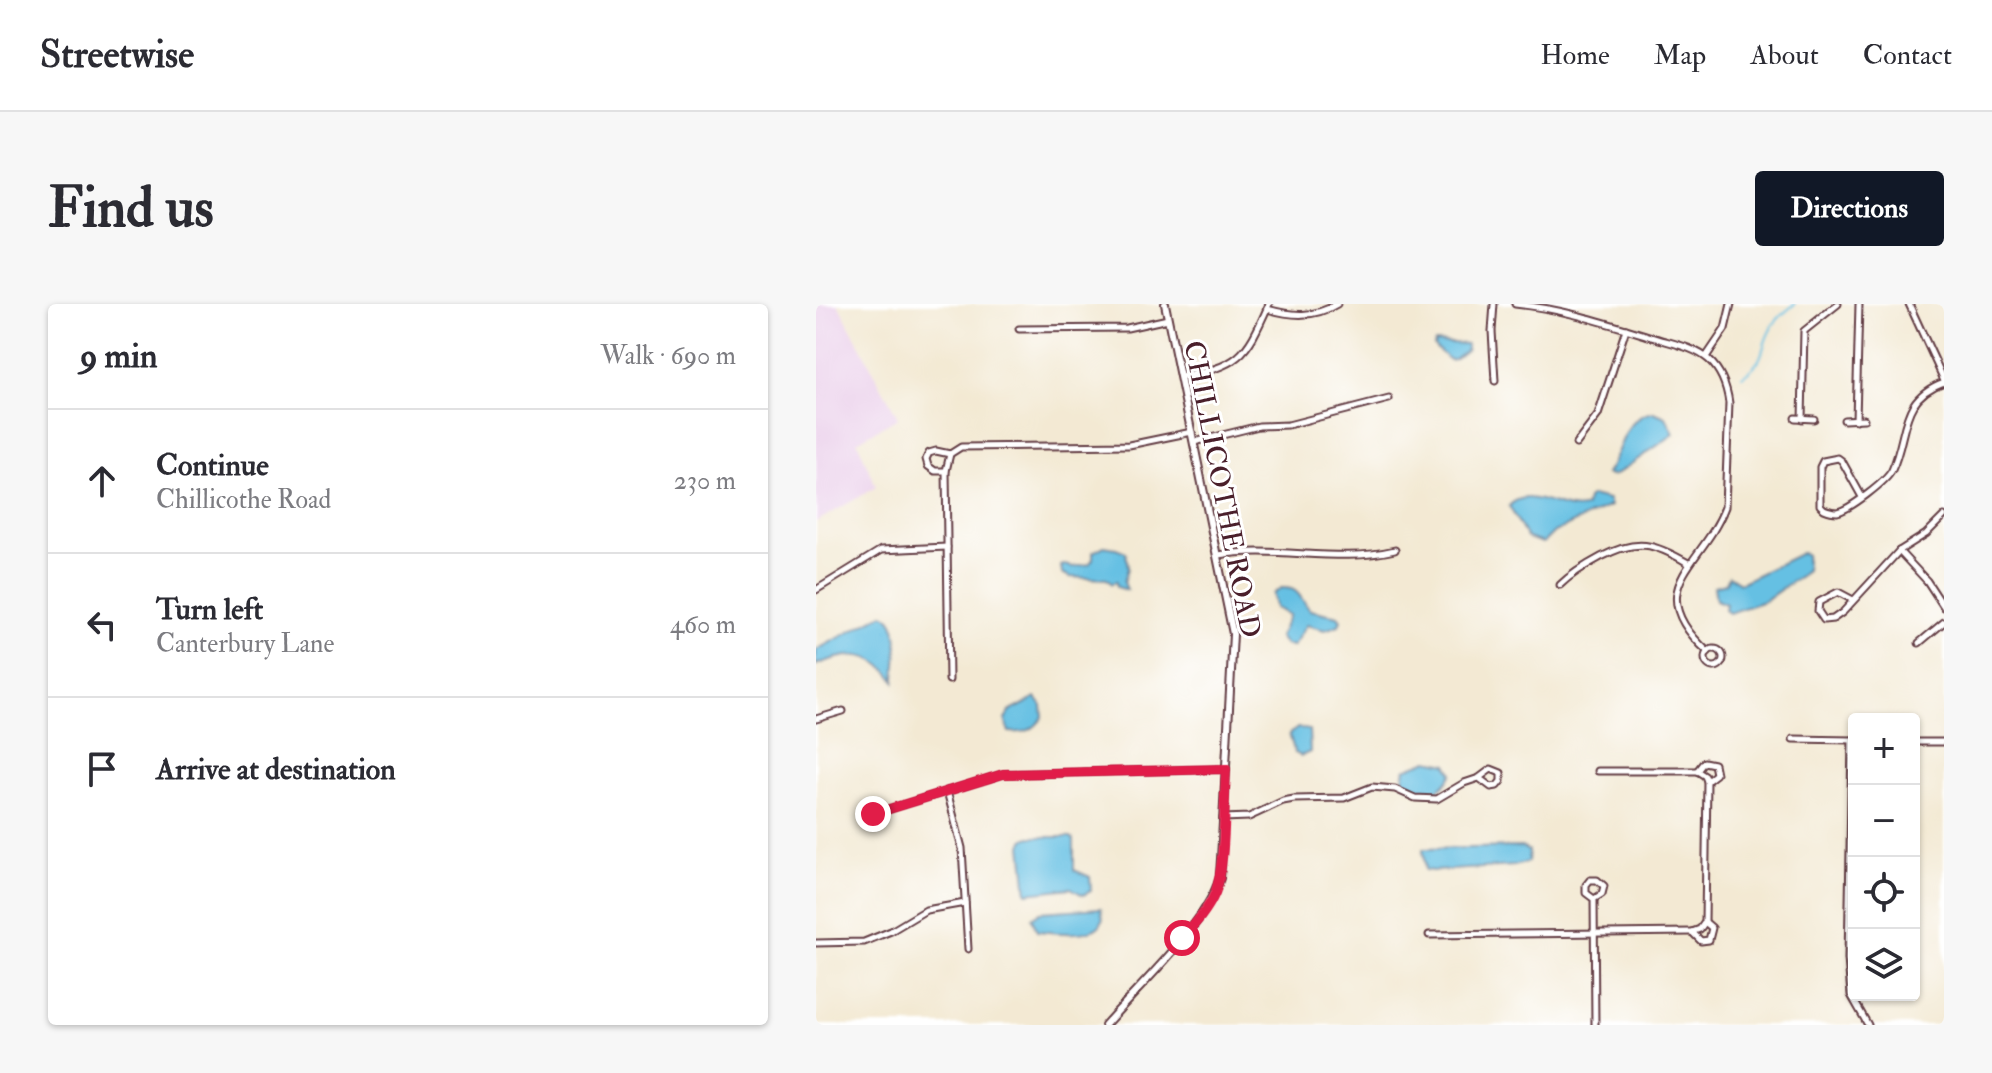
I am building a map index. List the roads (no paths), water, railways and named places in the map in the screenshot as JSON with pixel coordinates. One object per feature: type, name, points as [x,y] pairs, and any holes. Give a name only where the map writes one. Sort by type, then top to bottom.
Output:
[{"type":"street","name":"CHILLICOTHE ROAD","points":[[1105,1025],[1200,919],[1220,878],[1233,634],[1165,304]]},
{"type":"street","points":[[1181,377],[1218,370],[1239,358],[1249,345],[1268,306],[1289,315],[1303,316],[1337,304]]},
{"type":"street","points":[[1494,304],[1495,381]]},
{"type":"street","points":[[1515,304],[1560,310],[1683,347],[1706,357],[1720,374],[1728,391],[1727,492],[1719,521],[1688,563],[1680,580],[1677,604],[1681,620],[1691,636],[1708,652]]},
{"type":"street","points":[[1706,357],[1725,329],[1731,304]]},
{"type":"street","points":[[1814,419],[1799,418],[1804,331],[1838,304]]},
{"type":"street","points":[[1856,420],[1859,304]]},
{"type":"street","points":[[1862,497],[1842,461],[1838,458],[1823,461],[1819,499],[1824,509],[1840,511],[1862,497],[1888,477],[1893,469],[1904,424],[1916,399],[1924,390],[1944,381],[1909,304]]},
{"type":"street","points":[[1019,329],[1127,328],[1168,319]]},
{"type":"street","points":[[1576,444],[1598,415],[1626,329]]},
{"type":"street","points":[[1194,442],[1259,426],[1288,425],[1389,399]]},
{"type":"street","points":[[1844,420],[1864,419]]},
{"type":"street","points":[[949,680],[946,471],[950,454],[961,447],[1129,445],[1192,432]]},
{"type":"street","points":[[946,471],[935,471],[928,466],[926,459],[929,453],[936,451],[950,454]]},
{"type":"street","points":[[1853,600],[1838,592],[1819,602],[1818,611],[1824,620],[1833,619],[1843,612],[1899,551],[1926,534],[1944,516]]},
{"type":"street","points":[[1560,585],[1573,572],[1630,544],[1654,546],[1688,563]]},
{"type":"street","points":[[816,590],[881,550],[947,547]]},
{"type":"street","points":[[1218,555],[1286,551],[1364,555],[1395,550]]},
{"type":"street","points":[[1899,551],[1927,581],[1944,607]]},
{"type":"street","points":[[1919,643],[1944,622]]},
{"type":"street","points":[[816,719],[843,711]]},
{"type":"street","points":[[1793,739],[1848,740]]},
{"type":"street","points":[[1920,742],[1944,742]]},
{"type":"street","points":[[1697,771],[1704,762],[1714,764],[1716,774],[1707,781]]},
{"type":"street","points":[[873,814],[990,777],[1015,773],[1226,769]]},
{"type":"street","points":[[1429,935],[1692,932],[1700,929],[1705,922],[1705,776],[1697,771],[1598,771]]},
{"type":"street","points":[[1223,818],[1249,817],[1294,799],[1344,798],[1372,787],[1395,789],[1415,798],[1437,799],[1479,778]]},
{"type":"street","points":[[1852,785],[1848,959],[1851,995],[1868,1025]]},
{"type":"street","points":[[947,791],[960,836],[968,949]]},
{"type":"street","points":[[1594,899],[1595,1025]]},
{"type":"street","points":[[816,943],[864,942],[891,931],[926,910],[965,903]]},
{"type":"street","points":[[1692,932],[1701,941],[1709,940],[1712,928],[1705,922]]},
{"type":"water","points":[[1435,342],[1466,344],[1467,349],[1449,360],[1434,346]]},
{"type":"water","points":[[1654,412],[1666,417],[1674,434],[1615,475],[1606,474],[1629,428],[1643,415]]},
{"type":"water","points":[[1591,496],[1608,500],[1610,506],[1554,532],[1543,543],[1527,538],[1509,506],[1527,498],[1577,509],[1586,507],[1587,499]]},
{"type":"water","points":[[1104,546],[1126,552],[1128,568],[1124,582],[1127,590],[1117,587],[1116,581],[1112,584],[1107,579],[1070,577],[1062,573],[1061,566],[1064,565],[1089,564],[1093,552]]},
{"type":"water","points":[[1801,553],[1806,554],[1807,571],[1764,601],[1729,613],[1725,610],[1726,604],[1716,600],[1714,586],[1726,583],[1729,576],[1740,583]]},
{"type":"water","points":[[1281,588],[1296,591],[1310,610],[1338,616],[1341,620],[1339,625],[1325,630],[1306,625],[1293,646],[1285,645],[1279,637],[1289,615],[1275,608],[1273,594]]},
{"type":"water","points":[[883,614],[890,618],[896,633],[895,681],[869,658],[849,656],[816,665],[816,650]]},
{"type":"water","points":[[1036,698],[1042,706],[1043,717],[1040,721],[1029,730],[1009,732],[1005,719],[1009,712]]},
{"type":"water","points":[[1298,728],[1309,730],[1310,752],[1301,756],[1295,753],[1289,734]]},
{"type":"water","points":[[1428,760],[1447,764],[1452,773],[1442,786],[1423,792],[1402,782],[1405,769]]},
{"type":"water","points":[[1071,837],[1074,840],[1074,870],[1090,877],[1091,891],[1083,895],[1071,888],[1027,893],[1022,845],[1025,839]]},
{"type":"water","points":[[1521,847],[1529,851],[1528,862],[1514,866],[1425,870],[1423,849]]},
{"type":"water","points":[[1101,908],[1103,919],[1098,927],[1083,932],[1037,931],[1032,918],[1040,912]]},
{"type":"waterway","points":[[1742,376],[1760,359],[1774,324],[1795,304]]}]
